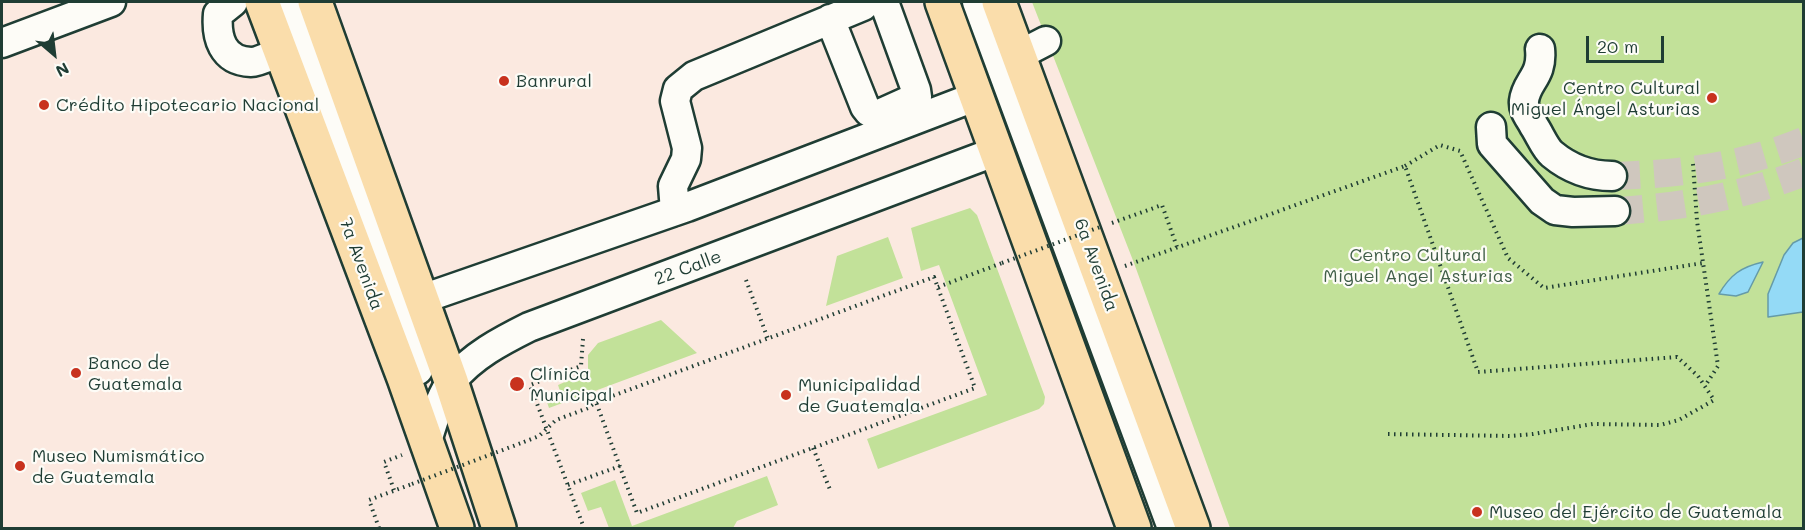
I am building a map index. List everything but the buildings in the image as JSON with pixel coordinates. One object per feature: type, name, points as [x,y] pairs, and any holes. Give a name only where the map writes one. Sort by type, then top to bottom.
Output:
[{"type":"main road","name":"7a Avenida","points":[[262,2],[457,528]]},
{"type":"main road","points":[[315,2],[451,381],[499,528]]},
{"type":"main road","points":[[942,2],[1134,528]]},
{"type":"main road","name":"6a Avenida","points":[[999,2],[1032,48],[1193,528]]},
{"type":"street","points":[[2,43],[111,2]]},
{"type":"street","points":[[232,2],[218,14],[217,31],[222,47],[234,58],[252,62],[282,51]]},
{"type":"street","points":[[285,2],[422,438]]},
{"type":"street","points":[[675,211],[672,186],[686,159],[687,148],[675,101],[678,89],[694,76],[863,6],[867,2]]},
{"type":"street","points":[[830,20],[865,107],[869,112],[877,115],[916,97],[916,90],[884,2]]},
{"type":"street","points":[[977,2],[1172,528]]},
{"type":"street","points":[[1540,49],[1539,70],[1505,110],[1492,144],[1542,201],[1555,210],[1615,212]]},
{"type":"street","points":[[422,299],[675,211],[977,96]]},
{"type":"street","points":[[1505,110],[1524,109],[1551,153],[1581,172],[1596,176],[1612,176]]},
{"type":"street","name":"22 Calle","points":[[422,438],[451,381],[489,348],[529,327],[997,151]]},
{"type":"street","points":[[1522,178],[1551,153]]},
{"type":"path","points":[[1693,164],[1697,221],[1718,366],[1705,386]]},
{"type":"path","points":[[1134,262],[1405,166],[1478,372],[1677,357],[1698,376],[1714,400],[1679,420],[1660,425],[1593,424],[1511,436],[1386,434]]},
{"type":"path","points":[[938,287],[1161,205],[1177,247]]},
{"type":"path","points":[[380,528],[369,500],[539,436],[556,420],[588,408],[596,402],[934,277],[975,388],[637,513],[596,402]]},
{"type":"path","points":[[746,280],[768,339]]},
{"type":"path","points":[[584,339],[581,366],[530,385],[584,528]]},
{"type":"path","points":[[394,490],[384,462],[422,438]]},
{"type":"path","points":[[813,448],[831,492]]},
{"type":"path","points":[[568,485],[620,466]]},
{"type":"green space","name":"Centro Cultural Miguel Angel Asturias","points":[[1032,2],[1803,2],[1803,528],[1230,528],[1134,263]]},
{"type":"green space","points":[[970,208],[977,215],[1045,397],[1044,404],[1039,409],[878,469],[867,439],[987,395],[939,265],[921,271],[911,228]]},
{"type":"green space","points":[[888,237],[903,278],[826,306],[837,256]]},
{"type":"green space","points":[[661,320],[697,353],[549,408],[545,396],[560,391],[558,385],[586,373],[588,355],[598,343]]},
{"type":"green space","points":[[767,476],[778,505],[737,521],[733,528],[609,528],[601,507],[588,511],[581,493],[615,480],[632,526]]},
{"type":"water","points":[[1803,238],[1803,312],[1768,317],[1768,294],[1784,255],[1793,243]]},
{"type":"water","points":[[1763,262],[1748,292],[1736,296],[1719,294],[1737,273],[1748,266]]},
{"type":"tunnel","points":[[1612,176],[1710,168],[1756,157],[1804,141]]},
{"type":"tunnel","points":[[1615,211],[1664,207],[1711,199],[1757,188],[1804,172]]},
{"type":"place","name":"Banrural","points":[[504,81]]},
{"type":"place","name":"Centro Cultural Miguel Ángel Asturias","points":[[1712,98]]},
{"type":"place","name":"Crédito Hipotecario Nacional","points":[[44,105]]},
{"type":"place","name":"Banco de Guatemala","points":[[76,373]]},
{"type":"place","name":"Clínica Municipal","points":[[517,384]]},
{"type":"place","name":"Municipalidad de Guatemala","points":[[786,395]]},
{"type":"place","name":"Museo Numismático de Guatemala","points":[[20,466]]},
{"type":"place","name":"Museo del Ejército de Guatemala","points":[[1477,512]]}]
